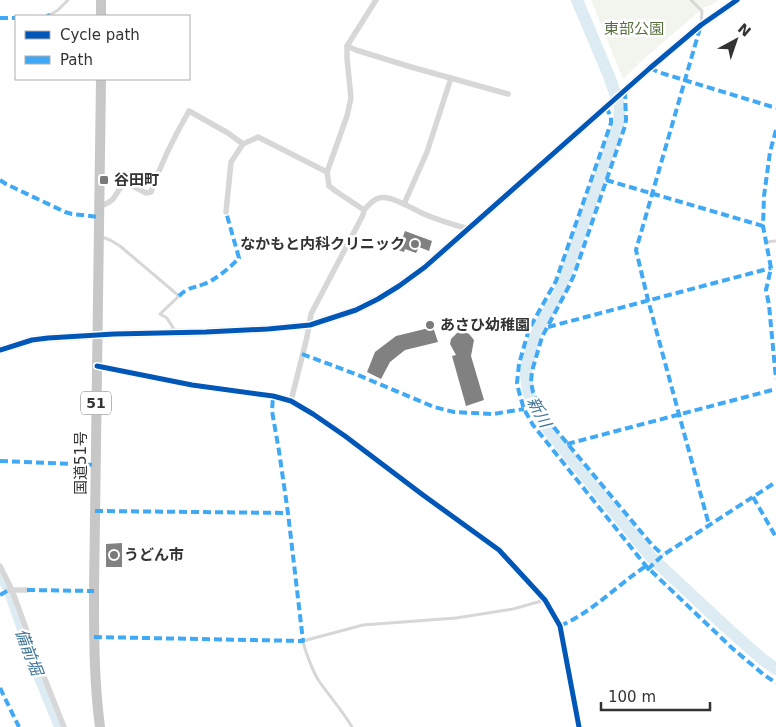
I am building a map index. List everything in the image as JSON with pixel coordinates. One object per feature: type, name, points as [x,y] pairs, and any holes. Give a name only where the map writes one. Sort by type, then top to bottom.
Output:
[{"type":"highway","points":[[101,0],[101,15]]},
{"type":"highway","name":"国道51号","points":[[100,727],[94,628],[101,80]]},
{"type":"street","points":[[364,210],[329,186],[327,172],[347,116],[351,98],[347,46],[376,0]]},
{"type":"street","points":[[0,350],[32,340],[48,338],[268,328],[310,324],[356,310],[399,286],[426,267],[701,25],[738,0]]},
{"type":"street","points":[[347,46],[508,94]]},
{"type":"street","points":[[404,204],[427,152],[451,78]]},
{"type":"street","points":[[99,207],[112,200],[122,185],[127,184],[146,193],[151,192],[174,137],[189,111],[228,132],[243,144]]},
{"type":"street","points":[[226,212],[230,162],[243,144],[258,137],[327,172]]},
{"type":"street","points":[[291,401],[311,314],[364,210],[378,198],[385,198],[469,229]]},
{"type":"street","points":[[97,366],[192,385],[273,396],[291,401],[345,436],[499,550],[544,600],[560,626],[579,727]]},
{"type":"street","points":[[0,566],[64,727]]},
{"type":"street","points":[[11,590],[27,590]]},
{"type":"lane","points":[[50,15],[68,0]]},
{"type":"lane","points":[[691,0],[702,11],[701,25]]},
{"type":"lane","points":[[99,236],[120,246],[179,296],[160,314],[167,318],[176,332]]},
{"type":"lane","points":[[765,242],[776,241]]},
{"type":"lane","points":[[352,727],[319,680],[304,647],[303,640],[363,625],[456,618],[513,608],[544,600]]},
{"type":"green space","name":"東部公園","points":[[591,0],[719,0],[696,14],[623,79]]},
{"type":"building","name":"なかもと内科クリニック","points":[[405,231],[432,241],[429,251],[419,247],[416,253],[405,249],[404,252],[398,250]]},
{"type":"building","points":[[433,327],[438,342],[405,350],[390,362],[381,379],[367,372],[375,352],[396,336]]},
{"type":"building","points":[[460,330],[469,334],[474,340],[471,356],[484,400],[466,406],[452,356],[456,355],[450,344],[451,339]]},
{"type":"building","name":"うどん市","points":[[122,543],[122,567],[106,567],[106,544]]},
{"type":"waterway","name":"新川","points":[[577,0],[609,76],[620,108],[619,122],[558,296],[535,336],[527,365],[528,391],[533,405],[548,430],[652,558],[727,628],[776,669]]},
{"type":"waterway","name":"備前堀","points":[[0,577],[7,589],[34,668],[58,727]]},
{"type":"marked path","points":[[0,18],[15,18]]},
{"type":"marked path","points":[[700,28],[636,250],[709,525]]},
{"type":"marked path","points":[[650,68],[776,108]]},
{"type":"marked path","points":[[625,91],[625,126],[574,275],[542,337],[532,371],[531,382],[539,406],[547,419],[652,545],[663,555]]},
{"type":"marked path","points":[[606,107],[611,117],[611,123],[556,281],[529,329],[519,364],[517,383],[524,409],[533,425],[646,566],[732,648],[776,683]]},
{"type":"marked path","points":[[776,130],[770,152],[764,196],[763,226],[771,268],[766,290],[776,379]]},
{"type":"marked path","points":[[0,180],[65,212],[99,217]]},
{"type":"marked path","points":[[606,180],[763,226]]},
{"type":"marked path","points":[[179,296],[188,289],[213,280],[239,258],[226,212]]},
{"type":"marked path","points":[[548,327],[771,268]]},
{"type":"marked path","points":[[302,354],[434,407],[454,412],[493,414],[524,409]]},
{"type":"marked path","points":[[567,444],[776,389]]},
{"type":"marked path","points":[[94,637],[303,641],[288,513],[272,411],[273,396]]},
{"type":"marked path","points":[[0,461],[95,465]]},
{"type":"marked path","points":[[560,626],[584,613],[646,566],[648,569],[663,555],[776,482]]},
{"type":"marked path","points":[[753,497],[776,537]]},
{"type":"marked path","points":[[95,511],[288,513]]},
{"type":"marked path","points":[[0,595],[9,590]]},
{"type":"marked path","points":[[27,590],[94,591]]},
{"type":"marked path","points":[[0,688],[19,727]]},
{"type":"cycle path","points":[[0,350],[32,340],[48,338],[268,329],[310,325],[356,310],[399,286],[425,267],[650,68],[701,25],[737,0]]},
{"type":"cycle path","points":[[97,366],[192,385],[273,396],[291,401],[345,436],[499,550],[545,600],[560,626],[579,727]]},
{"type":"place","name":"谷田町","points":[[104,180]]},
{"type":"place","name":"なかもと内科クリニック","points":[[415,244]]},
{"type":"place","name":"あさひ幼稚園","points":[[430,325]]},
{"type":"place","name":"うどん市","points":[[114,555]]}]
